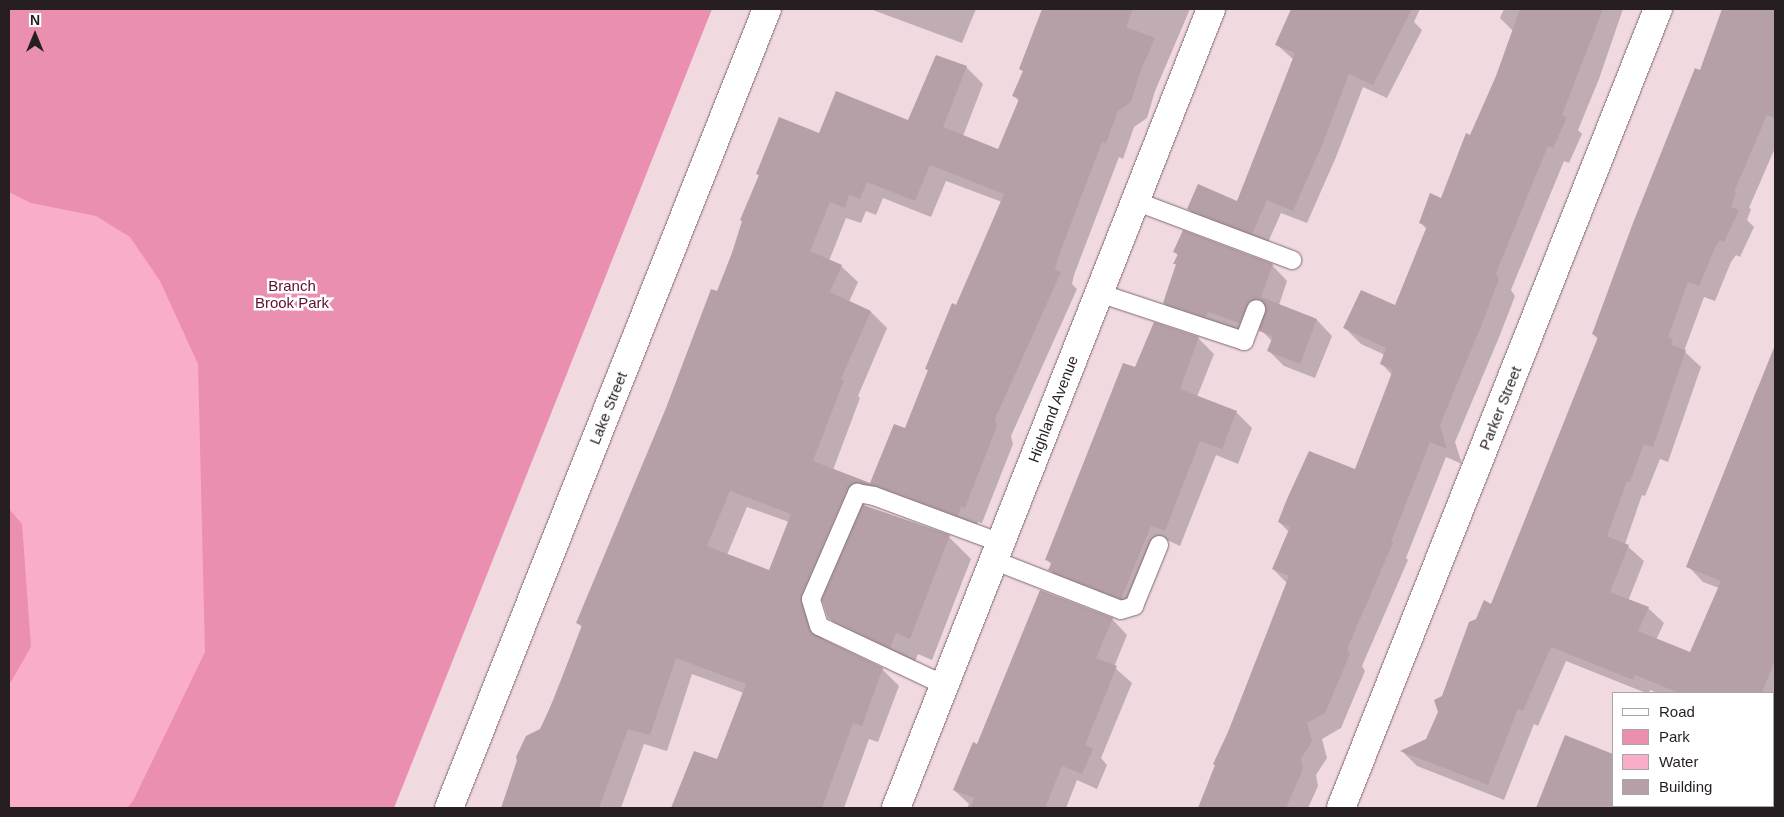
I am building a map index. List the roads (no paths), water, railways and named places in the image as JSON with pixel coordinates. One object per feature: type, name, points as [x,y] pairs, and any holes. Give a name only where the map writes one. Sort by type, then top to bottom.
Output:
[{"type":"street","name":"Lake Street","points":[[449,808],[767,9]]},
{"type":"street","name":"Highland Avenue","points":[[896,808],[1211,9]]},
{"type":"street","name":"Parker Street","points":[[1341,808],[1658,9]]},
{"type":"lane","points":[[1135,201],[1292,260]]},
{"type":"lane","points":[[1099,293],[1244,342],[1256,309]]},
{"type":"lane","points":[[944,685],[819,626],[811,599],[857,493],[874,496],[1121,610],[1134,606],[1159,545]]},
{"type":"water","points":[[9,192],[31,203],[96,216],[130,237],[160,281],[198,364],[205,652],[133,801],[127,808],[9,808],[9,685],[31,647],[22,524],[9,509]]},
{"type":"park label","name":"Branch Brook Park","points":[[292,294]]}]
